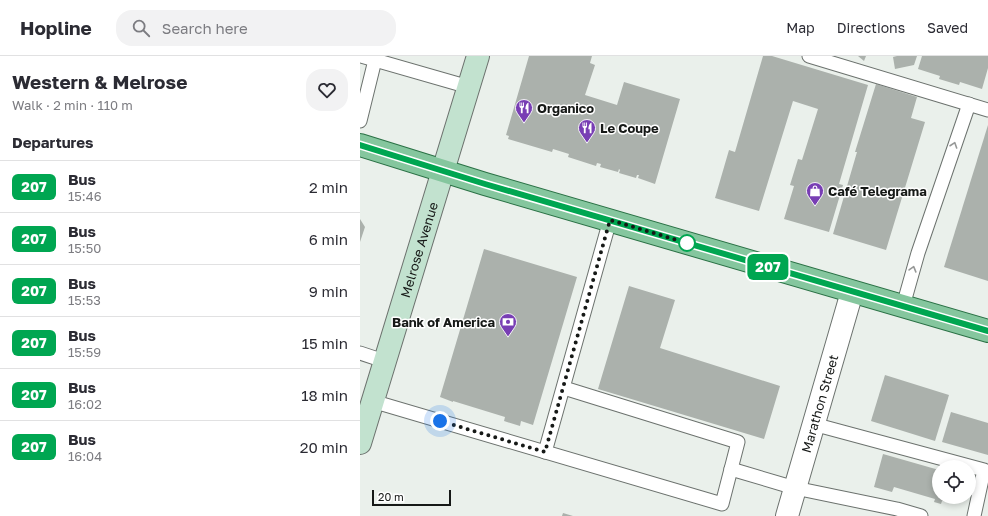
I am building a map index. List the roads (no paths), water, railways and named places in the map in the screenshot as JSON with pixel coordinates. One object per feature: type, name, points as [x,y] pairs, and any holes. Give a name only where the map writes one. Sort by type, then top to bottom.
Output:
[{"type":"main road","name":"Melrose Avenue","points":[[360,443],[384,360],[478,56]]},
{"type":"main road","points":[[360,145],[443,171],[988,332]]},
{"type":"street","name":"Marathon Street","points":[[787,516],[852,292]]},
{"type":"lane","points":[[361,56],[375,58],[469,87]]},
{"type":"lane","points":[[809,56],[988,110]]},
{"type":"lane","points":[[360,121],[375,58]]},
{"type":"lane","points":[[903,306],[918,253],[969,104]]},
{"type":"lane","points":[[545,452],[610,220]]},
{"type":"lane","points":[[360,353],[384,360]]},
{"type":"lane","points":[[372,401],[722,504],[738,442],[564,388]]},
{"type":"lane","points":[[813,424],[984,470],[974,516]]},
{"type":"lane","points":[[731,469],[795,488],[897,509],[921,516]]},
{"type":"place","name":"Organico","points":[[524,123]]},
{"type":"place","name":"Le Coupe","points":[[587,143]]},
{"type":"place","name":"Café Telegrama","points":[[815,206]]},
{"type":"place","name":"Bank of America","points":[[508,337]]}]
